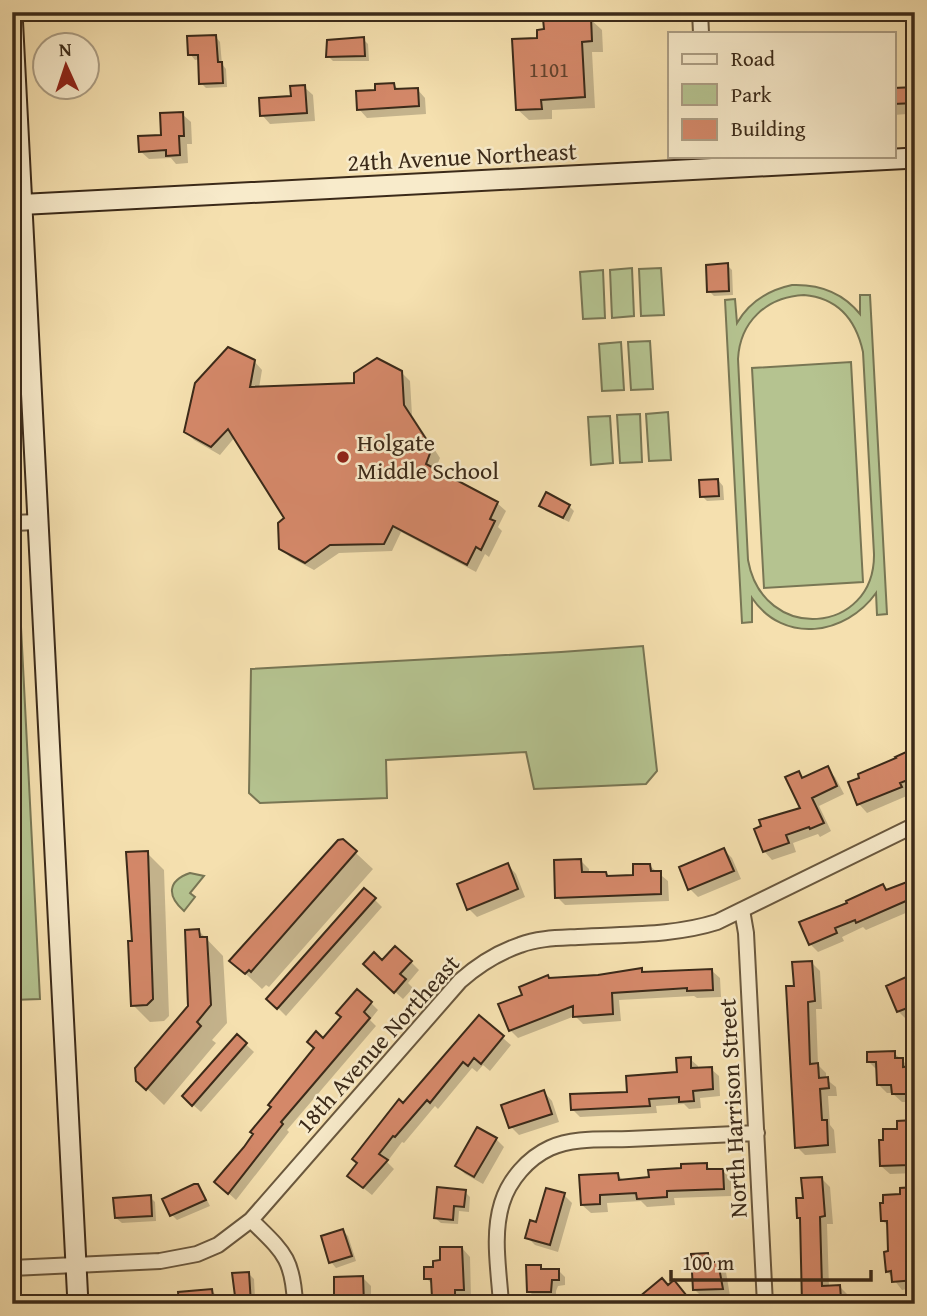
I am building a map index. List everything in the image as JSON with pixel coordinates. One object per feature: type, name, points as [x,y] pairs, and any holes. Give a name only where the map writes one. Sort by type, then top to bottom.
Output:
[{"type":"street","points":[[12,12],[21,336],[38,522],[78,1304]]},
{"type":"street","points":[[700,12],[701,32]]},
{"type":"street","name":"24th Avenue Northeast","points":[[17,205],[708,162],[915,158]]},
{"type":"street","points":[[12,523],[38,522]]},
{"type":"street","name":"18th Avenue Northeast","points":[[12,1268],[160,1261],[197,1254],[218,1245],[251,1220],[460,981],[488,959],[521,944],[554,938],[664,932],[703,927],[915,825]]},
{"type":"street","name":"North Harrison Street","points":[[742,910],[746,933],[765,1304]]},
{"type":"street","points":[[501,1304],[497,1225],[502,1201],[525,1166],[537,1156],[567,1143],[583,1141],[757,1133]]},
{"type":"street","points":[[251,1220],[283,1252],[293,1275],[295,1304]]},
{"type":"green space","points":[[632,268],[634,316],[612,318],[610,270]]},
{"type":"green space","points":[[661,268],[664,315],[641,316],[639,269]]},
{"type":"green space","points":[[603,270],[605,318],[583,319],[580,272]]},
{"type":"green space","points":[[802,285],[830,291],[846,300],[860,314],[860,295],[870,295],[887,614],[877,615],[876,593],[848,618],[815,629],[797,628],[781,623],[765,613],[752,598],[752,622],[742,623],[725,300],[735,299],[737,323],[754,303],[784,287]],"holes":[[[790,297],[816,297],[836,306],[844,313],[856,330],[863,352],[874,554],[869,581],[857,601],[839,614],[817,619],[795,616],[774,606],[758,587],[748,560],[738,359],[740,346],[750,323],[767,306]]]},
{"type":"green space","points":[[650,341],[653,389],[631,390],[628,342]]},
{"type":"green space","points":[[621,342],[624,390],[602,391],[599,344]]},
{"type":"green space","points":[[851,362],[863,582],[764,588],[752,368]]},
{"type":"green space","points":[[668,412],[671,460],[649,461],[646,414]]},
{"type":"green space","points":[[640,414],[642,462],[620,463],[617,415]]},
{"type":"green space","points":[[610,416],[613,463],[591,465],[588,417]]},
{"type":"green space","points":[[12,627],[21,627],[40,999],[12,1000]]},
{"type":"green space","points":[[643,646],[657,771],[646,784],[534,789],[526,752],[386,760],[387,798],[260,803],[249,793],[251,669]]},
{"type":"green space","points":[[190,873],[204,876],[190,893],[195,897],[184,911],[175,900],[172,889],[177,880]]},
{"type":"building","points":[[591,17],[592,41],[582,42],[585,97],[541,100],[542,109],[516,110],[512,39],[537,38],[537,30],[544,29],[543,19]]},
{"type":"building","points":[[216,35],[223,83],[199,84],[198,55],[188,55],[187,36]]},
{"type":"building","points":[[364,37],[365,56],[326,57],[327,40]]},
{"type":"building","points":[[394,83],[395,89],[418,88],[419,106],[357,110],[356,91],[375,90],[375,84]]},
{"type":"building","points":[[305,85],[307,113],[260,116],[259,98],[291,96],[290,86]]},
{"type":"building","points":[[915,87],[915,103],[895,104],[895,88]]},
{"type":"building","points":[[183,112],[184,136],[179,136],[180,155],[166,156],[166,150],[139,152],[138,136],[161,135],[160,113]]},
{"type":"building","points":[[728,263],[729,291],[707,292],[706,265]]},
{"type":"building","name":"Holgate Middle School","points":[[228,347],[255,360],[250,387],[354,383],[354,373],[377,358],[402,371],[404,405],[432,448],[426,464],[498,502],[490,519],[495,521],[481,550],[476,547],[467,565],[393,526],[384,544],[330,545],[305,563],[279,549],[278,523],[284,518],[228,429],[211,447],[184,432],[195,383]]},
{"type":"building","points":[[718,479],[719,496],[700,497],[699,480]]},
{"type":"building","points":[[546,492],[570,505],[563,518],[539,506]]},
{"type":"building","points":[[915,748],[915,777],[900,783],[902,787],[857,805],[848,782],[859,778],[858,774]]},
{"type":"building","points":[[828,766],[837,786],[812,798],[824,823],[786,835],[789,843],[763,852],[754,829],[761,826],[759,820],[800,808],[785,777],[799,771],[802,778]]},
{"type":"building","points":[[343,839],[357,851],[251,972],[249,970],[245,974],[229,961],[338,840]]},
{"type":"building","points":[[724,848],[734,871],[688,890],[679,867]]},
{"type":"building","points":[[148,851],[153,999],[147,1005],[131,1006],[128,941],[132,941],[126,852]]},
{"type":"building","points":[[581,859],[582,872],[606,872],[607,876],[633,875],[633,864],[650,864],[651,871],[661,871],[661,894],[555,898],[554,860]]},
{"type":"building","points":[[508,863],[518,889],[467,910],[457,884]]},
{"type":"building","points":[[915,879],[915,897],[856,923],[855,920],[835,928],[837,933],[809,945],[799,922],[847,903],[846,901],[883,884],[886,890]]},
{"type":"building","points":[[364,888],[376,898],[277,1009],[266,999]]},
{"type":"building","points":[[199,929],[200,937],[207,937],[211,1005],[197,1022],[201,1026],[146,1090],[136,1081],[135,1068],[188,1006],[185,930]]},
{"type":"building","points":[[395,946],[412,961],[400,974],[406,979],[394,993],[363,964],[374,952],[382,960]]},
{"type":"building","points":[[812,961],[815,1001],[808,1002],[810,1064],[818,1063],[819,1078],[828,1077],[829,1088],[820,1089],[822,1120],[827,1120],[828,1145],[795,1148],[786,986],[794,986],[792,962]]},
{"type":"building","points":[[642,968],[642,972],[712,969],[713,990],[687,991],[687,988],[612,993],[613,1014],[573,1017],[573,1006],[509,1031],[498,1004],[522,995],[519,987],[548,975],[549,978],[598,975]]},
{"type":"building","points":[[915,973],[915,1005],[897,1012],[886,986]]},
{"type":"building","points":[[357,989],[372,1002],[364,1012],[370,1018],[281,1122],[283,1124],[228,1194],[214,1182],[244,1147],[253,1134],[250,1132],[271,1107],[268,1105],[314,1048],[307,1042],[316,1031],[323,1038],[341,1017],[336,1013]]},
{"type":"building","points":[[479,1015],[504,1036],[481,1064],[474,1058],[468,1066],[463,1062],[430,1103],[427,1100],[395,1137],[393,1136],[379,1154],[388,1160],[363,1188],[347,1176],[357,1163],[352,1159],[399,1099],[403,1103]]},
{"type":"building","points":[[237,1034],[247,1043],[192,1106],[182,1096]]},
{"type":"building","points":[[895,1051],[895,1058],[903,1058],[903,1067],[911,1066],[912,1094],[892,1094],[891,1085],[877,1085],[876,1062],[867,1062],[867,1052]]},
{"type":"building","points":[[691,1057],[691,1068],[712,1067],[713,1089],[693,1091],[694,1101],[679,1102],[679,1097],[649,1099],[650,1106],[571,1110],[570,1094],[627,1092],[626,1076],[677,1072],[676,1058]]},
{"type":"building","points":[[544,1090],[552,1114],[509,1128],[501,1105]]},
{"type":"building","points":[[914,1120],[915,1146],[908,1147],[909,1165],[880,1166],[879,1140],[883,1140],[883,1129],[897,1129],[897,1121]]},
{"type":"building","points":[[477,1127],[497,1138],[474,1177],[455,1166]]},
{"type":"building","points":[[707,1163],[707,1169],[723,1169],[724,1189],[667,1191],[667,1197],[637,1199],[636,1193],[600,1195],[600,1204],[581,1205],[579,1175],[618,1173],[619,1180],[649,1177],[648,1170]]},
{"type":"building","points":[[822,1177],[825,1216],[820,1217],[822,1286],[840,1285],[841,1299],[829,1300],[829,1304],[802,1304],[800,1218],[797,1218],[796,1198],[803,1198],[801,1178]]},
{"type":"building","points":[[198,1184],[206,1200],[170,1216],[162,1199]]},
{"type":"building","points":[[437,1187],[466,1190],[464,1207],[454,1206],[453,1220],[434,1218]]},
{"type":"building","points":[[915,1187],[915,1212],[910,1212],[915,1280],[892,1282],[891,1271],[886,1272],[884,1252],[888,1251],[887,1221],[881,1221],[880,1203],[883,1203],[883,1195],[900,1194],[900,1188]]},
{"type":"building","points":[[546,1188],[565,1193],[550,1245],[525,1238],[530,1220],[536,1222]]},
{"type":"building","points":[[151,1195],[152,1216],[115,1218],[113,1198]]},
{"type":"building","points":[[343,1229],[352,1256],[329,1263],[321,1236]]},
{"type":"building","points":[[440,1247],[462,1247],[464,1290],[455,1290],[455,1297],[432,1298],[431,1279],[424,1279],[424,1267],[433,1267],[433,1261],[440,1260]]},
{"type":"building","points":[[708,1253],[709,1262],[718,1262],[723,1289],[693,1290],[691,1254]]},
{"type":"building","points":[[526,1265],[541,1265],[541,1269],[559,1269],[559,1280],[552,1280],[551,1292],[527,1292]]},
{"type":"building","points":[[249,1272],[251,1304],[236,1304],[232,1273]]},
{"type":"building","points":[[363,1276],[364,1304],[334,1304],[334,1277]]},
{"type":"building","points":[[662,1278],[668,1285],[674,1280],[686,1295],[676,1304],[645,1304],[639,1297]]},
{"type":"building","points":[[212,1289],[214,1304],[179,1304],[178,1292]]},
{"type":"place","name":"Holgate Middle School","points":[[343,457]]}]
